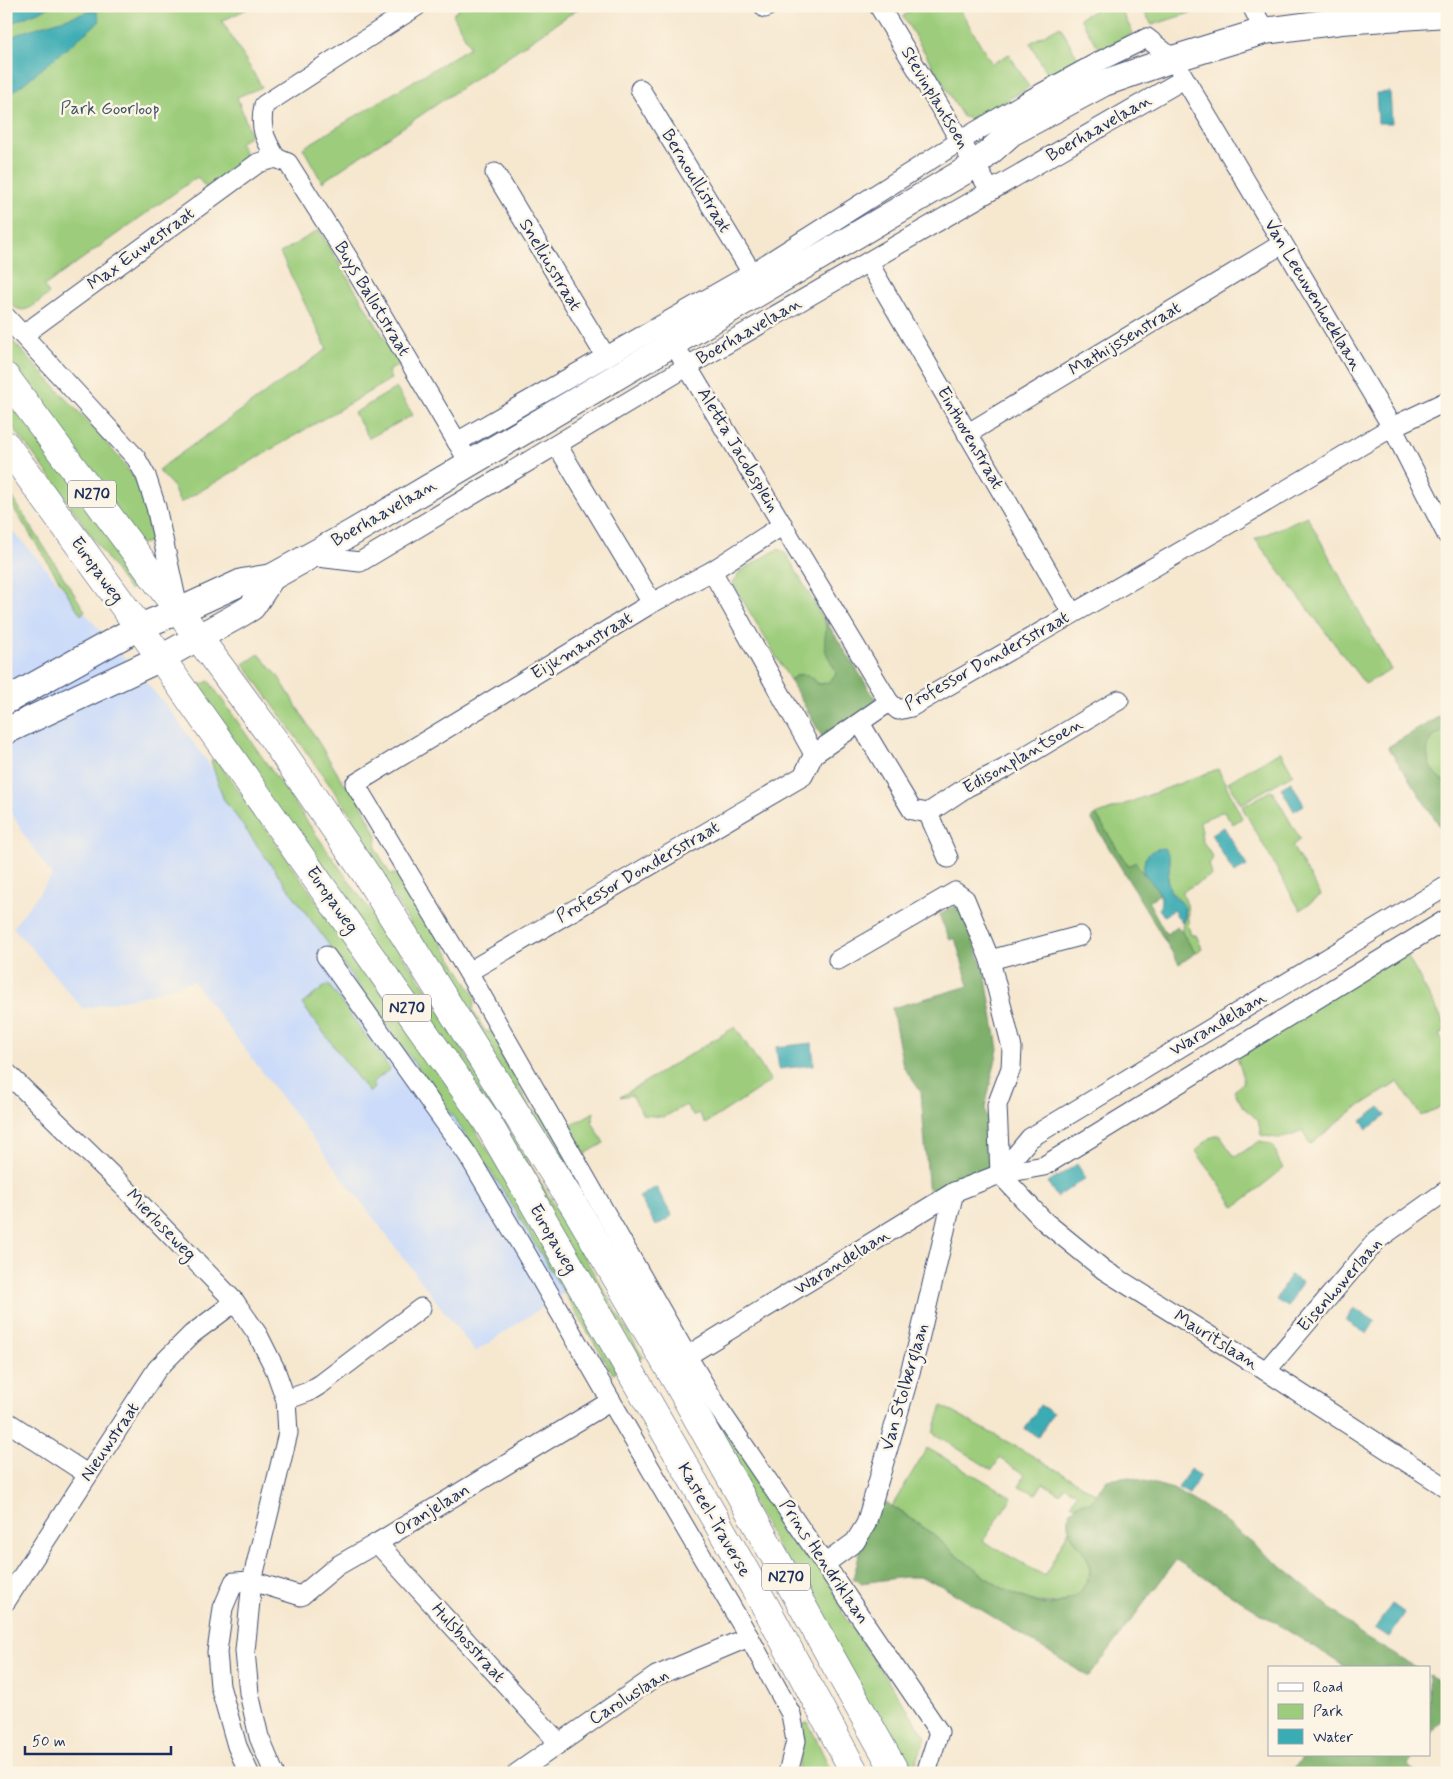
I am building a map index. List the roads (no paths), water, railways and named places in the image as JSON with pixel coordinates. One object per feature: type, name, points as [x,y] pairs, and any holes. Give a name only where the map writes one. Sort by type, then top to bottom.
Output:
[{"type":"main road","name":"Boerhaavelaan","points":[[6,701],[139,627],[242,582],[272,577],[470,464],[668,333],[976,165],[1012,133],[1104,82],[1178,69],[1264,31],[1341,21],[1447,14]]},
{"type":"main road","name":"Europaweg","points":[[6,377],[274,740],[366,874],[578,1212],[677,1382]]},
{"type":"main road","name":"Europaweg","points":[[6,445],[139,627],[486,1120],[629,1373]]},
{"type":"main road","name":"Boerhaavelaan","points":[[6,731],[161,658],[252,607],[272,577]]},
{"type":"main road","name":"Kasteel-Traverse","points":[[629,1373],[768,1611],[855,1773]]},
{"type":"main road","name":"Kasteel-Traverse","points":[[677,1382],[896,1773]]},
{"type":"street","points":[[276,158],[265,138],[261,119],[264,105],[417,6]]},
{"type":"street","name":"Stevinplantsoen","points":[[879,6],[990,190]]},
{"type":"street","points":[[1252,6],[1264,31]]},
{"type":"street","name":"Boerhaavelaan","points":[[309,556],[360,562],[688,366],[990,190],[1178,69],[1147,38],[1100,61],[960,141],[752,273],[668,333],[606,357],[457,442]]},
{"type":"street","name":"Van Leeuwenhoeklaan","points":[[1178,69],[1392,427],[1447,535]]},
{"type":"street","name":"Bernoullistraat","points":[[640,90],[752,273]]},
{"type":"street","name":"Max Euwestraat","points":[[23,335],[258,163],[276,158]]},
{"type":"street","name":"Buys Ballotstraat","points":[[276,158],[288,163],[350,262],[470,464]]},
{"type":"street","name":"Snelliusstraat","points":[[495,173],[606,357]]},
{"type":"street","name":"Mathijssenstraat","points":[[967,434],[1282,244]]},
{"type":"street","name":"Einthovenstraat","points":[[868,262],[1072,613]]},
{"type":"street","name":"Europaweg","points":[[6,317],[136,458],[146,476],[156,507],[179,611]]},
{"type":"street","name":"Aletta Jacobsplein","points":[[668,333],[889,702]]},
{"type":"street","name":"Professor Dondersstraat","points":[[468,972],[803,776],[814,754],[889,702],[898,710],[911,707],[1239,518],[1392,427],[1447,400]]},
{"type":"street","name":"Eijkmanstraat","points":[[468,972],[354,784],[652,603],[557,445]]},
{"type":"street","name":"Aletta Jacobsplein","points":[[652,603],[712,571],[782,525]]},
{"type":"street","points":[[712,571],[814,754]]},
{"type":"street","name":"Edisonplantsoen","points":[[928,813],[966,787],[1004,769],[1119,700]]},
{"type":"street","points":[[860,723],[912,810],[928,813],[948,858]]},
{"type":"street","name":"Warandelaan","points":[[1000,1174],[1030,1138],[1447,886]]},
{"type":"street","points":[[838,960],[955,892],[965,899],[990,960],[1012,1048],[1011,1068],[997,1105],[1000,1174]]},
{"type":"street","name":"Warandelaan","points":[[687,1356],[954,1192],[1000,1174],[1044,1166],[1447,919]]},
{"type":"street","points":[[990,960],[1080,936]]},
{"type":"street","name":"Europaweg","points":[[326,956],[468,1155],[528,1254],[611,1401],[749,1637],[791,1714],[796,1741],[788,1773]]},
{"type":"street","points":[[468,972],[687,1356]]},
{"type":"street","name":"Mierloseweg","points":[[6,1072],[126,1189],[235,1302],[258,1335],[275,1369],[286,1400],[288,1433],[252,1581],[245,1651],[249,1693],[259,1737],[273,1770],[250,1773],[237,1746],[228,1718],[220,1686],[218,1652],[223,1608],[234,1582],[252,1581]]},
{"type":"street","name":"Mauritslaan","points":[[1000,1174],[1044,1221],[1104,1270],[1446,1486]]},
{"type":"street","name":"Eisenhowerlaan","points":[[1266,1371],[1377,1240],[1447,1190]]},
{"type":"street","name":"Van Stolberglaan","points":[[826,1563],[855,1542],[866,1524],[917,1348],[954,1192]]},
{"type":"street","name":"Nieuwstraat","points":[[6,1601],[157,1369],[192,1334],[235,1302]]},
{"type":"street","points":[[286,1400],[308,1392],[321,1384],[421,1308]]},
{"type":"street","name":"Prins Hendriklaan","points":[[687,1356],[719,1409],[826,1563],[939,1732],[926,1773]]},
{"type":"street","name":"Oranjelaan","points":[[252,1581],[301,1596],[337,1566],[377,1544],[611,1401]]},
{"type":"street","points":[[6,1421],[87,1474]]},
{"type":"street","name":"Hulsbosstraat","points":[[377,1544],[558,1743]]},
{"type":"street","name":"Caroluslaan","points":[[517,1773],[656,1676],[749,1637]]},
{"type":"water","points":[[13,6],[53,6],[6,25],[6,9]]},
{"type":"water","points":[[91,11],[97,12],[100,21],[6,98],[6,40],[22,32]]},
{"type":"water","points":[[1390,92],[1392,123],[1378,123],[1376,93]]},
{"type":"water","points":[[1291,782],[1304,805],[1294,811],[1281,788]]},
{"type":"water","points":[[1224,827],[1247,866],[1234,873],[1211,834]]},
{"type":"water","points":[[1164,848],[1170,862],[1168,881],[1171,892],[1184,906],[1185,910],[1182,923],[1173,910],[1164,916],[1159,909],[1161,898],[1159,893],[1143,873],[1144,863],[1150,852]]},
{"type":"water","points":[[812,1043],[814,1065],[779,1069],[776,1047]]},
{"type":"water","points":[[1380,1107],[1386,1116],[1367,1129],[1361,1121]]},
{"type":"water","points":[[1077,1164],[1086,1178],[1057,1197],[1048,1183]]},
{"type":"water","points":[[656,1187],[672,1216],[656,1226],[639,1197]]},
{"type":"water","points":[[1290,1275],[1302,1282],[1288,1307],[1276,1300]]},
{"type":"water","points":[[1354,1308],[1375,1321],[1367,1334],[1346,1321]]},
{"type":"water","points":[[1040,1405],[1053,1413],[1038,1437],[1025,1429]]},
{"type":"water","points":[[1190,1469],[1200,1475],[1189,1494],[1178,1488]]},
{"type":"water","points":[[1392,1604],[1405,1613],[1389,1637],[1375,1628]]},
{"type":"park label","name":"Park Goorloop","points":[[110,109]]}]
